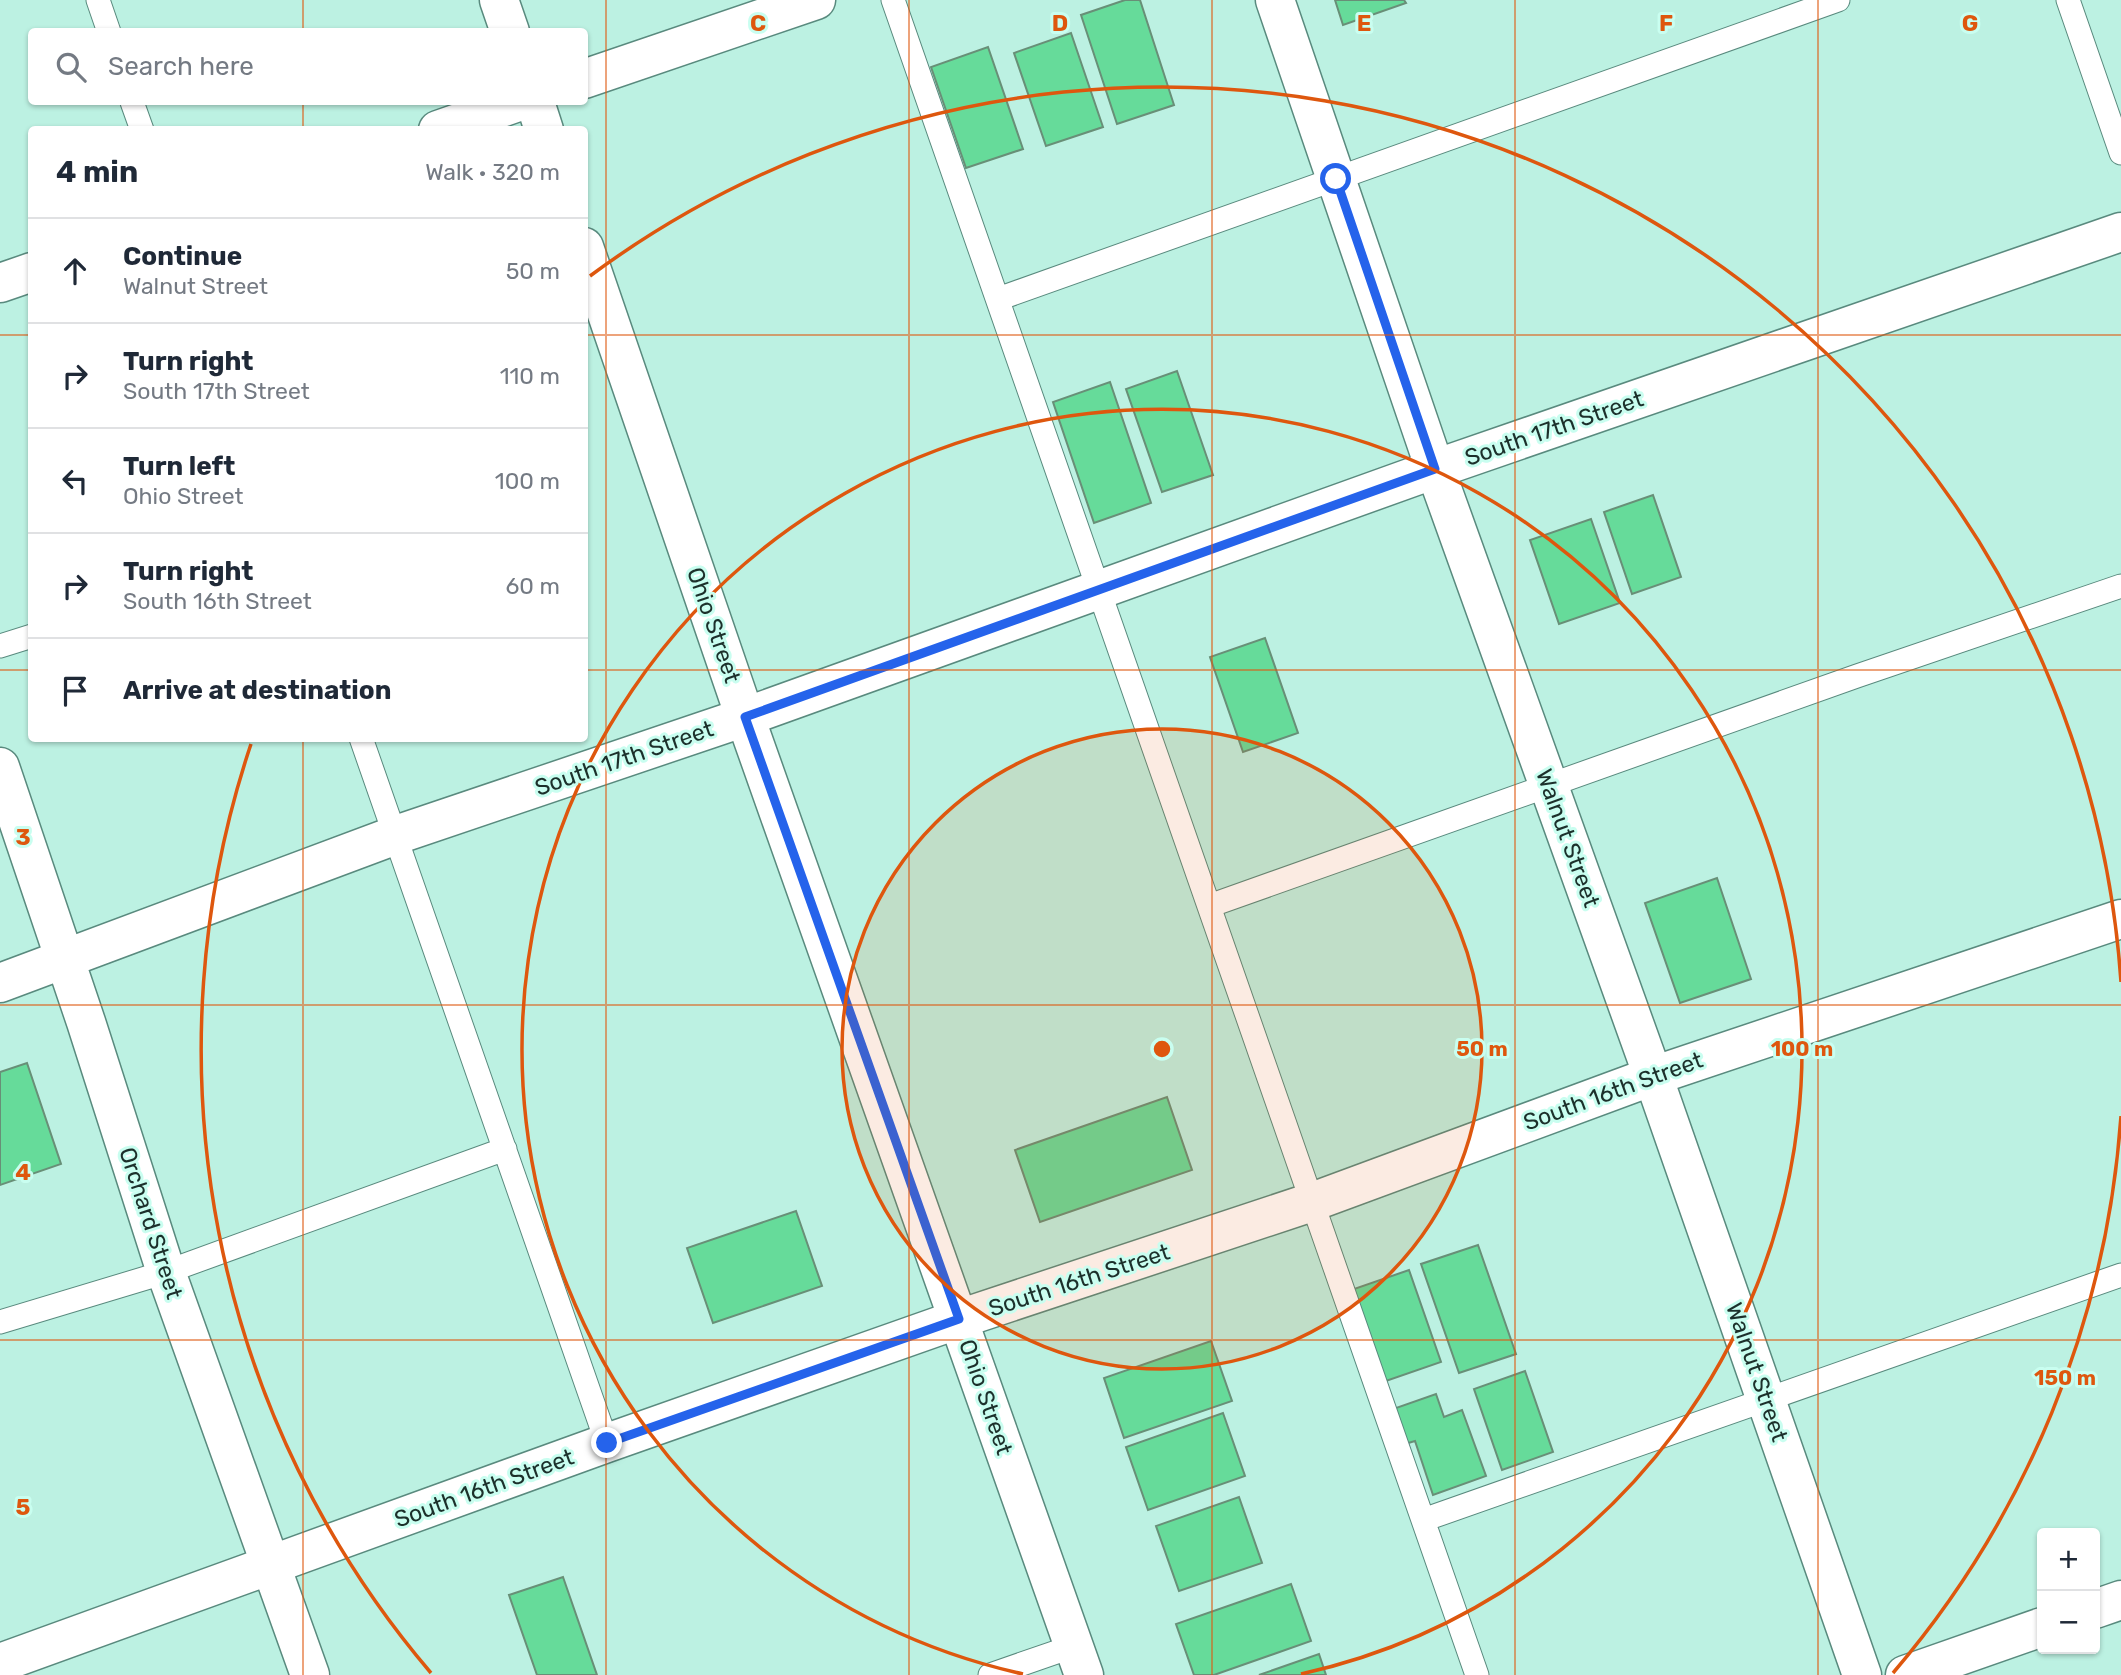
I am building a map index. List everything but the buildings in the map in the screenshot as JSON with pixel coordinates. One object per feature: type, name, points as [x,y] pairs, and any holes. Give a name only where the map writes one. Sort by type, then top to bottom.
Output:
[{"type":"street","points":[[499,0],[509,28]]},
{"type":"street","points":[[588,78],[816,0]]},
{"type":"street","name":"Walnut Street","points":[[1275,0],[1435,469],[1653,1076],[1862,1675]]},
{"type":"street","points":[[449,126],[509,105]]},
{"type":"street","points":[[536,105],[543,126]]},
{"type":"street","name":"South 17th Street","points":[[0,982],[396,835],[745,717],[1435,469],[2121,232]]},
{"type":"street","name":"Ohio Street","points":[[588,259],[745,717],[1079,1660]]},
{"type":"street","points":[[0,283],[28,273]]},
{"type":"street","name":"Orchard Street","points":[[0,767],[166,1272],[310,1675]]},
{"type":"street","name":"South 16th Street","points":[[0,1663],[607,1443],[959,1319],[1312,1202],[1653,1076],[2121,919]]},
{"type":"street","points":[[2100,1607],[2121,1600]]},
{"type":"street","points":[[1905,1675],[2037,1629]]},
{"type":"lane","points":[[99,0],[108,28]]},
{"type":"lane","points":[[893,0],[1477,1675]]},
{"type":"lane","points":[[998,299],[1838,0]]},
{"type":"lane","points":[[2068,0],[2121,153]]},
{"type":"lane","points":[[133,105],[141,126]]},
{"type":"lane","points":[[1209,906],[1857,676],[2121,586]]},
{"type":"lane","points":[[0,646],[28,637]]},
{"type":"lane","points":[[362,742],[607,1443]]},
{"type":"lane","points":[[0,1322],[166,1272],[505,1149]]},
{"type":"lane","points":[[1423,1520],[2121,1275]]},
{"type":"lane","points":[[989,1675],[1079,1660]]},
{"type":"route","points":[[607,1443],[959,1319],[745,717],[1435,469],[1336,179]]}]
